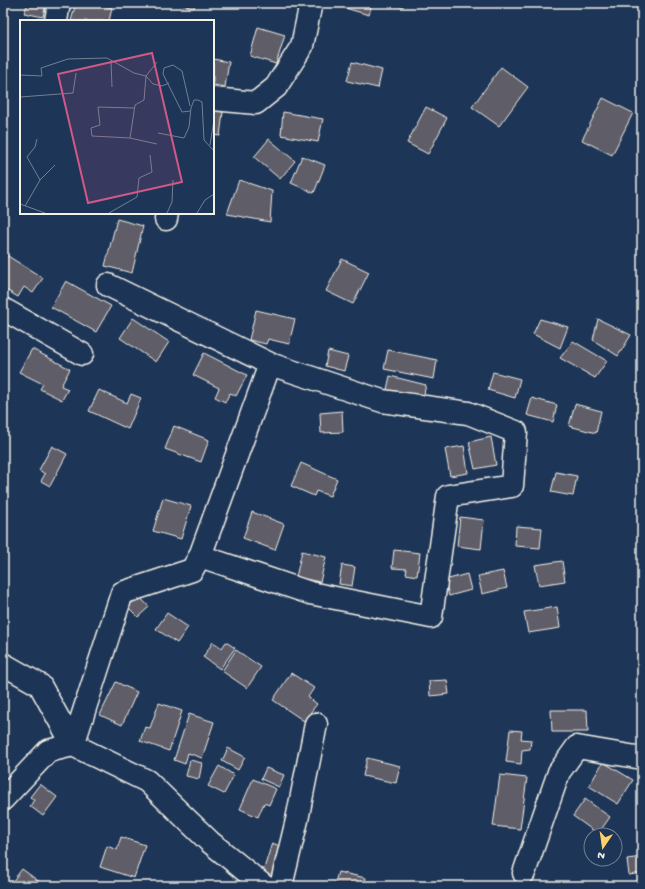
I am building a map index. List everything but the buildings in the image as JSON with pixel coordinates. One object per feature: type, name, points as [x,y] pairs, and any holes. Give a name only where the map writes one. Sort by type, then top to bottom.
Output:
[{"type":"street","points":[[56,20],[59,3]]},
{"type":"street","points":[[214,99],[256,103],[276,87],[302,46],[311,3]]},
{"type":"street","points":[[108,285],[270,364],[382,400],[468,413],[516,432],[512,486],[448,496],[431,617],[310,593],[200,556]]},
{"type":"street","points":[[3,309],[82,354]]},
{"type":"street","points":[[73,745],[122,593],[192,570],[200,556],[270,364]]},
{"type":"street","points":[[3,664],[40,685],[73,745],[146,781],[210,842],[264,886]]},
{"type":"street","points":[[281,886],[297,820],[316,724]]},
{"type":"street","points":[[3,799],[48,751],[73,745]]},
{"type":"street","points":[[524,873],[559,772],[577,747],[642,758]]}]
